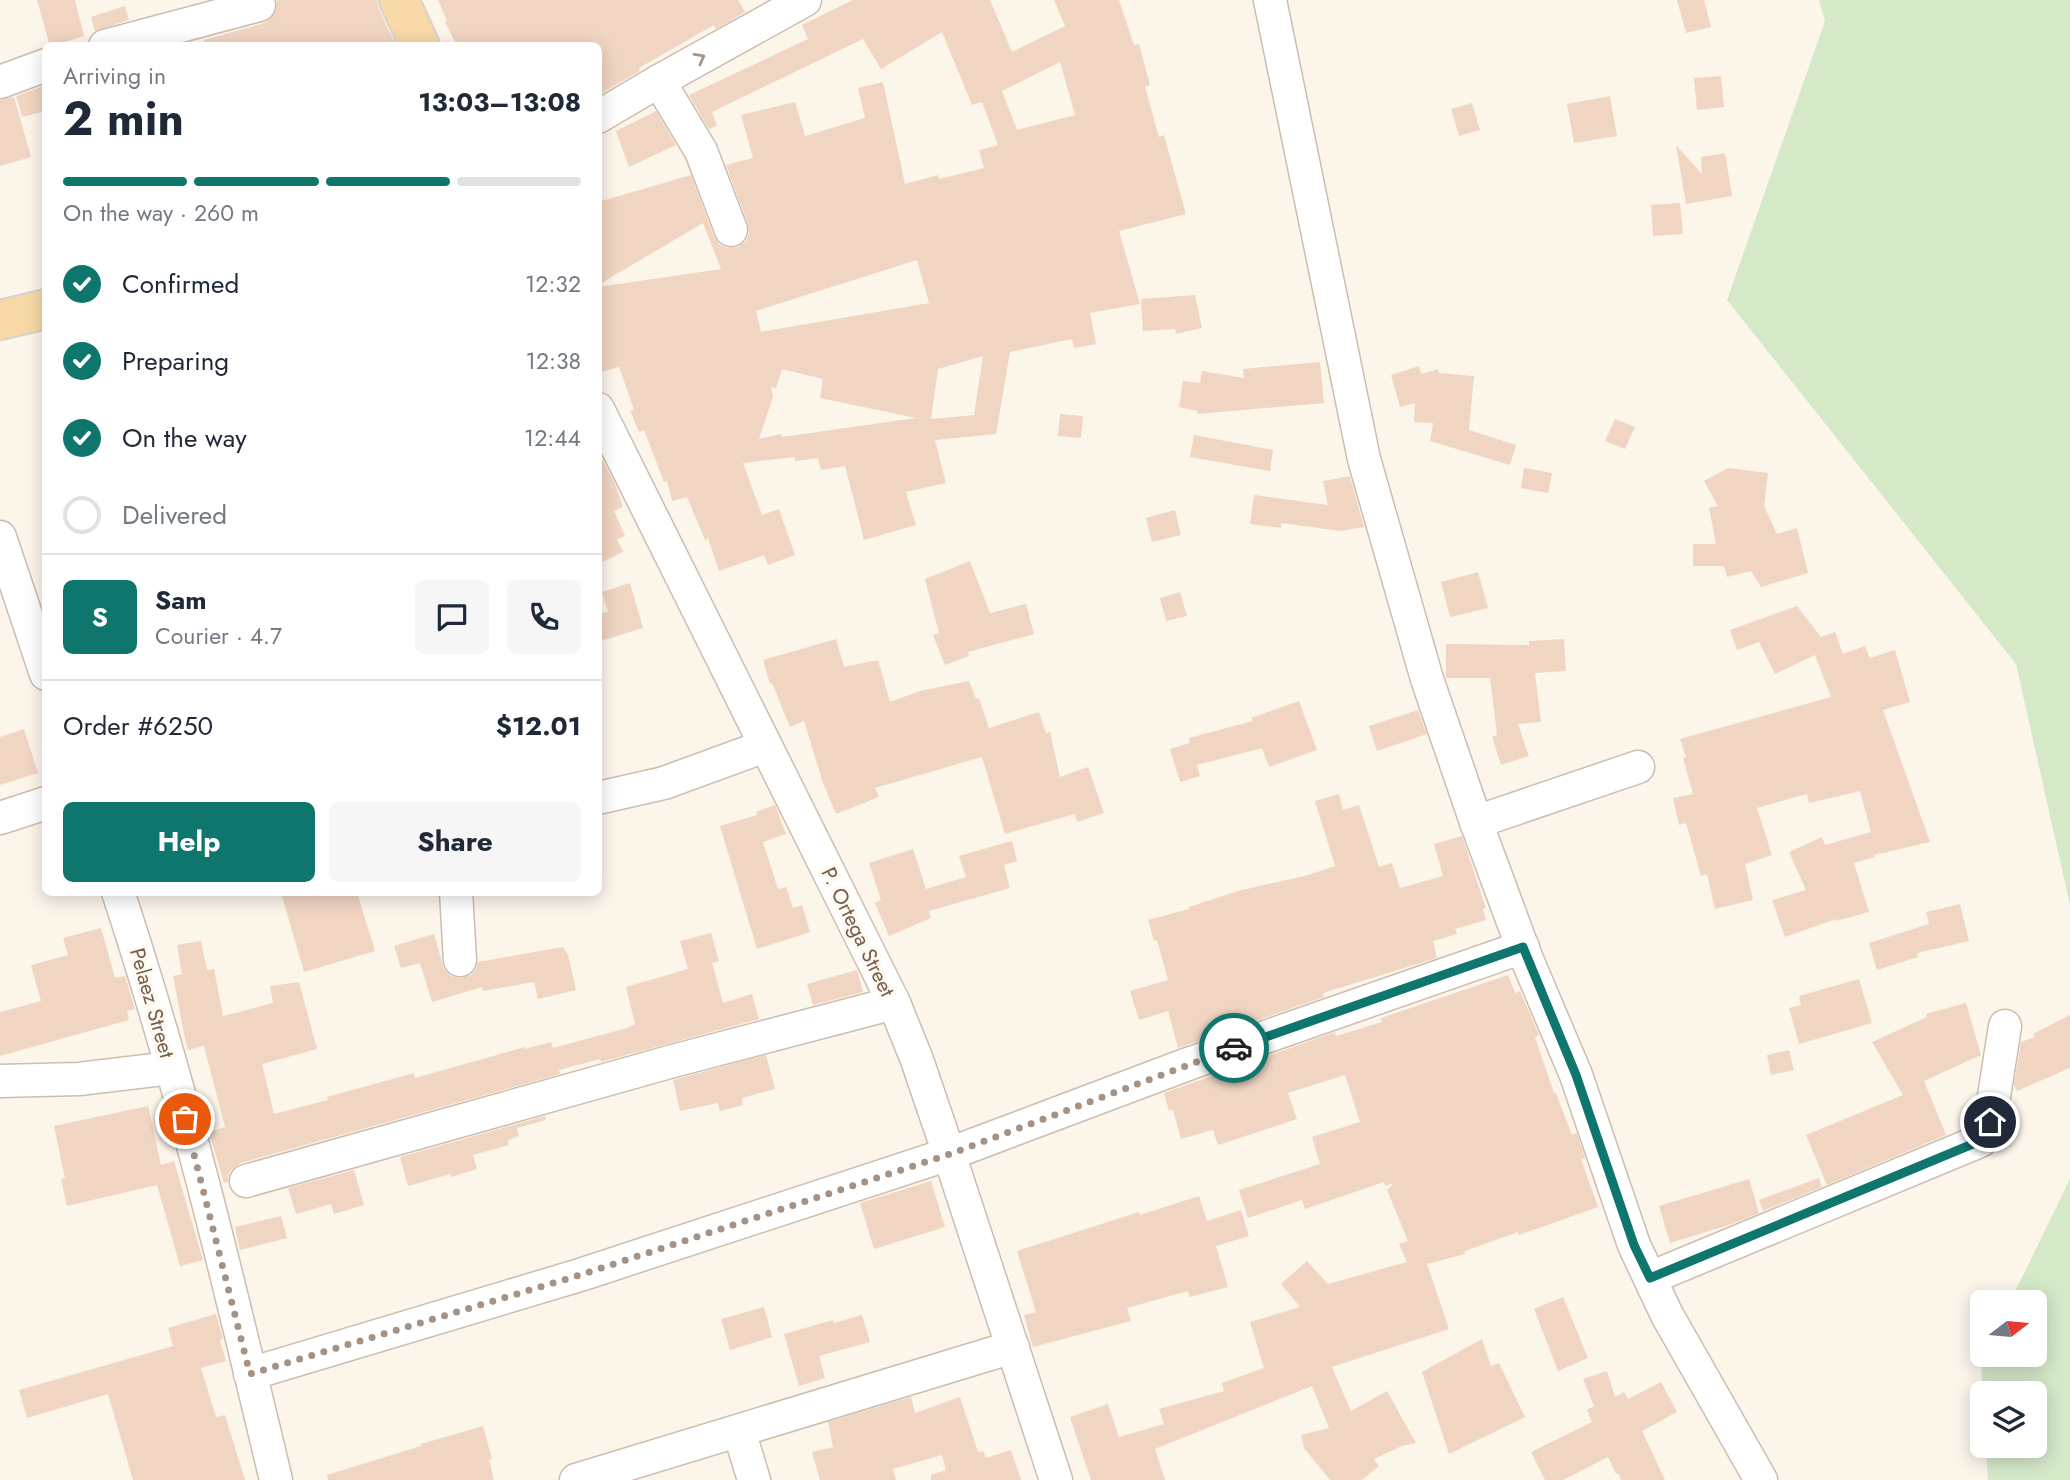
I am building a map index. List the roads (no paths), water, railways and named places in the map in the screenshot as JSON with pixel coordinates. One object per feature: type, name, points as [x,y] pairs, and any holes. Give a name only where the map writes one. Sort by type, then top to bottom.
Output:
[{"type":"main road","points":[[400,0],[419,42]]},
{"type":"main road","points":[[0,320],[42,310]]},
{"type":"street","points":[[602,115],[805,0]]},
{"type":"street","points":[[1270,0],[1364,459],[1427,679],[1523,947],[1576,1075],[1634,1245],[1667,1315],[1761,1480]]},
{"type":"street","points":[[119,42],[259,5]]},
{"type":"street","points":[[0,82],[42,66]]},
{"type":"street","points":[[659,81],[701,151],[731,230]]},
{"type":"street","name":"P. Ortega Street","points":[[602,418],[894,1003],[918,1060],[950,1154],[1056,1480]]},
{"type":"street","points":[[0,537],[42,662]]},
{"type":"street","points":[[602,797],[664,783],[765,746]]},
{"type":"street","points":[[1476,822],[1639,766]]},
{"type":"street","points":[[0,818],[42,804]]},
{"type":"street","name":"Pelaez Street","points":[[119,896],[171,1068],[276,1480]]},
{"type":"street","points":[[456,896],[460,960]]},
{"type":"street","points":[[250,1374],[580,1275],[950,1154],[1188,1064],[1523,947]]},
{"type":"street","points":[[246,1181],[673,1061],[894,1003]]},
{"type":"street","points":[[1650,1278],[1980,1141],[1990,1122],[2005,1026]]},
{"type":"street","points":[[0,1081],[79,1079],[171,1068]]},
{"type":"street","points":[[576,1480],[1013,1347]]},
{"type":"street","points":[[738,1431],[754,1480]]}]
